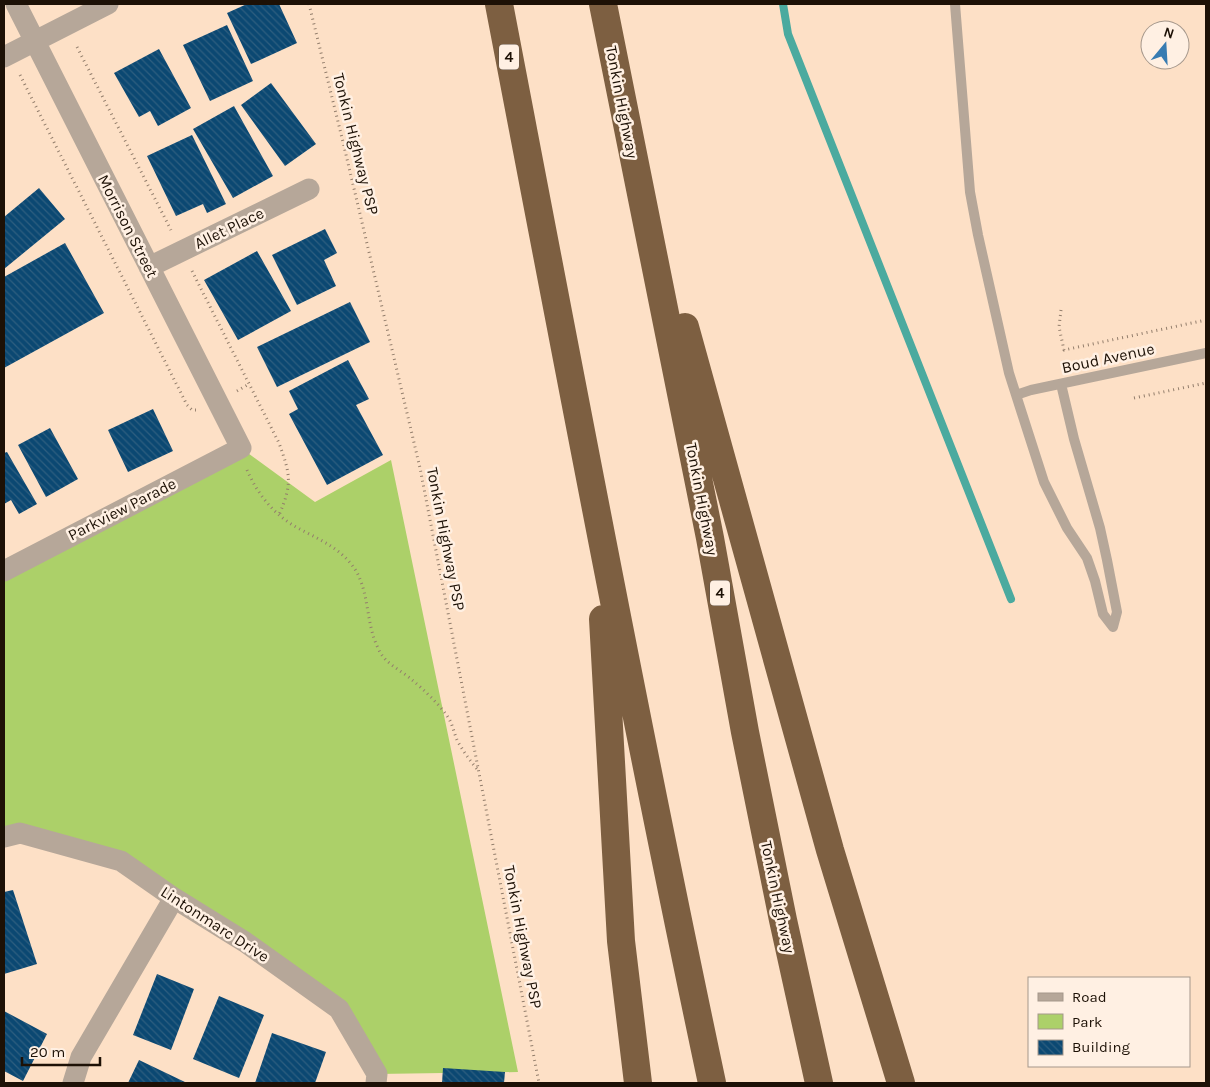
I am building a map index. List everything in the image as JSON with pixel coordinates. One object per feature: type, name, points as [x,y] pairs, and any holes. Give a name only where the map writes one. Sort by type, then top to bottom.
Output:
[{"type":"highway","name":"4","points":[[499,4],[598,519],[712,1083]]},
{"type":"highway","name":"Tonkin Highway","points":[[603,4],[710,538],[771,864],[819,1083]]},
{"type":"highway","points":[[622,102],[828,841],[900,1083]]},
{"type":"highway","points":[[598,519],[621,941],[638,1083]]},
{"type":"street","name":"Morrison Street","points":[[16,4],[241,448]]},
{"type":"street","points":[[4,57],[34,40],[108,4]]},
{"type":"street","name":"Allet Place","points":[[149,266],[309,189]]},
{"type":"street","name":"Parkview Parade","points":[[4,571],[241,448]]},
{"type":"street","name":"Lintonmarc Drive","points":[[4,837],[20,833],[121,861],[174,898],[245,942],[339,1009],[377,1074],[376,1083]]},
{"type":"street","points":[[73,1083],[81,1057],[174,898]]},
{"type":"lane","points":[[955,4],[970,192],[1008,373],[1044,482],[1067,528],[1086,558],[1095,581],[1103,614],[1113,627],[1117,612],[1111,578],[1100,528],[1076,447],[1061,384]]},
{"type":"lane","name":"Boud Avenue","points":[[1016,395],[1031,390],[1206,353]]},
{"type":"path","name":"Tonkin Highway PSP","points":[[309,4],[344,142],[420,468],[539,1083]]},
{"type":"path","points":[[1061,310],[1058,327],[1064,350],[1206,320]]},
{"type":"path","points":[[1134,398],[1206,383]]},
{"type":"path","points":[[241,448],[247,470],[255,488],[272,509],[294,526],[328,544],[342,554],[353,566],[365,593],[371,631],[378,650],[389,663],[410,678],[448,717],[458,741],[469,760],[478,770]]},
{"type":"green space","points":[[241,448],[315,502],[391,460],[518,1072],[377,1074],[339,1009],[121,861],[4,837],[4,571]]},
{"type":"building","points":[[247,4],[279,4],[297,43],[251,64],[227,13]]},
{"type":"building","points":[[227,25],[253,81],[210,101],[183,45]]},
{"type":"building","points":[[159,49],[191,108],[158,126],[150,111],[139,117],[114,73]]},
{"type":"building","points":[[271,83],[316,144],[285,166],[241,105]]},
{"type":"building","points":[[234,106],[273,176],[233,198],[193,129]]},
{"type":"building","points":[[192,135],[226,204],[207,213],[203,204],[176,216],[147,156]]},
{"type":"building","points":[[39,188],[65,219],[4,269],[4,217]]},
{"type":"building","points":[[325,229],[337,253],[324,260],[336,286],[297,305],[272,255]]},
{"type":"building","points":[[65,243],[104,313],[4,368],[4,277]]},
{"type":"building","points":[[257,251],[291,311],[238,340],[204,280]]},
{"type":"building","points":[[350,302],[370,342],[277,387],[257,347]]},
{"type":"building","points":[[348,360],[369,399],[356,405],[383,455],[327,485],[289,414],[298,409],[289,391]]},
{"type":"building","points":[[153,409],[173,451],[128,472],[108,430]]},
{"type":"building","points":[[50,428],[78,479],[46,497],[18,445]]},
{"type":"building","points":[[7,452],[37,504],[19,514],[11,500],[4,504],[4,453]]},
{"type":"building","points":[[13,890],[37,964],[4,974],[4,892]]},
{"type":"building","points":[[157,974],[194,989],[171,1050],[133,1035]]},
{"type":"building","points":[[219,996],[264,1015],[239,1078],[193,1059]]},
{"type":"building","points":[[4,1011],[47,1034],[23,1081],[4,1071]]},
{"type":"building","points":[[272,1033],[326,1052],[315,1083],[255,1083]]},
{"type":"building","points":[[139,1060],[187,1083],[128,1083]]},
{"type":"building","points":[[443,1068],[505,1072],[504,1083],[442,1083]]},
{"type":"waterway","points":[[783,4],[788,34],[1011,599]]}]
